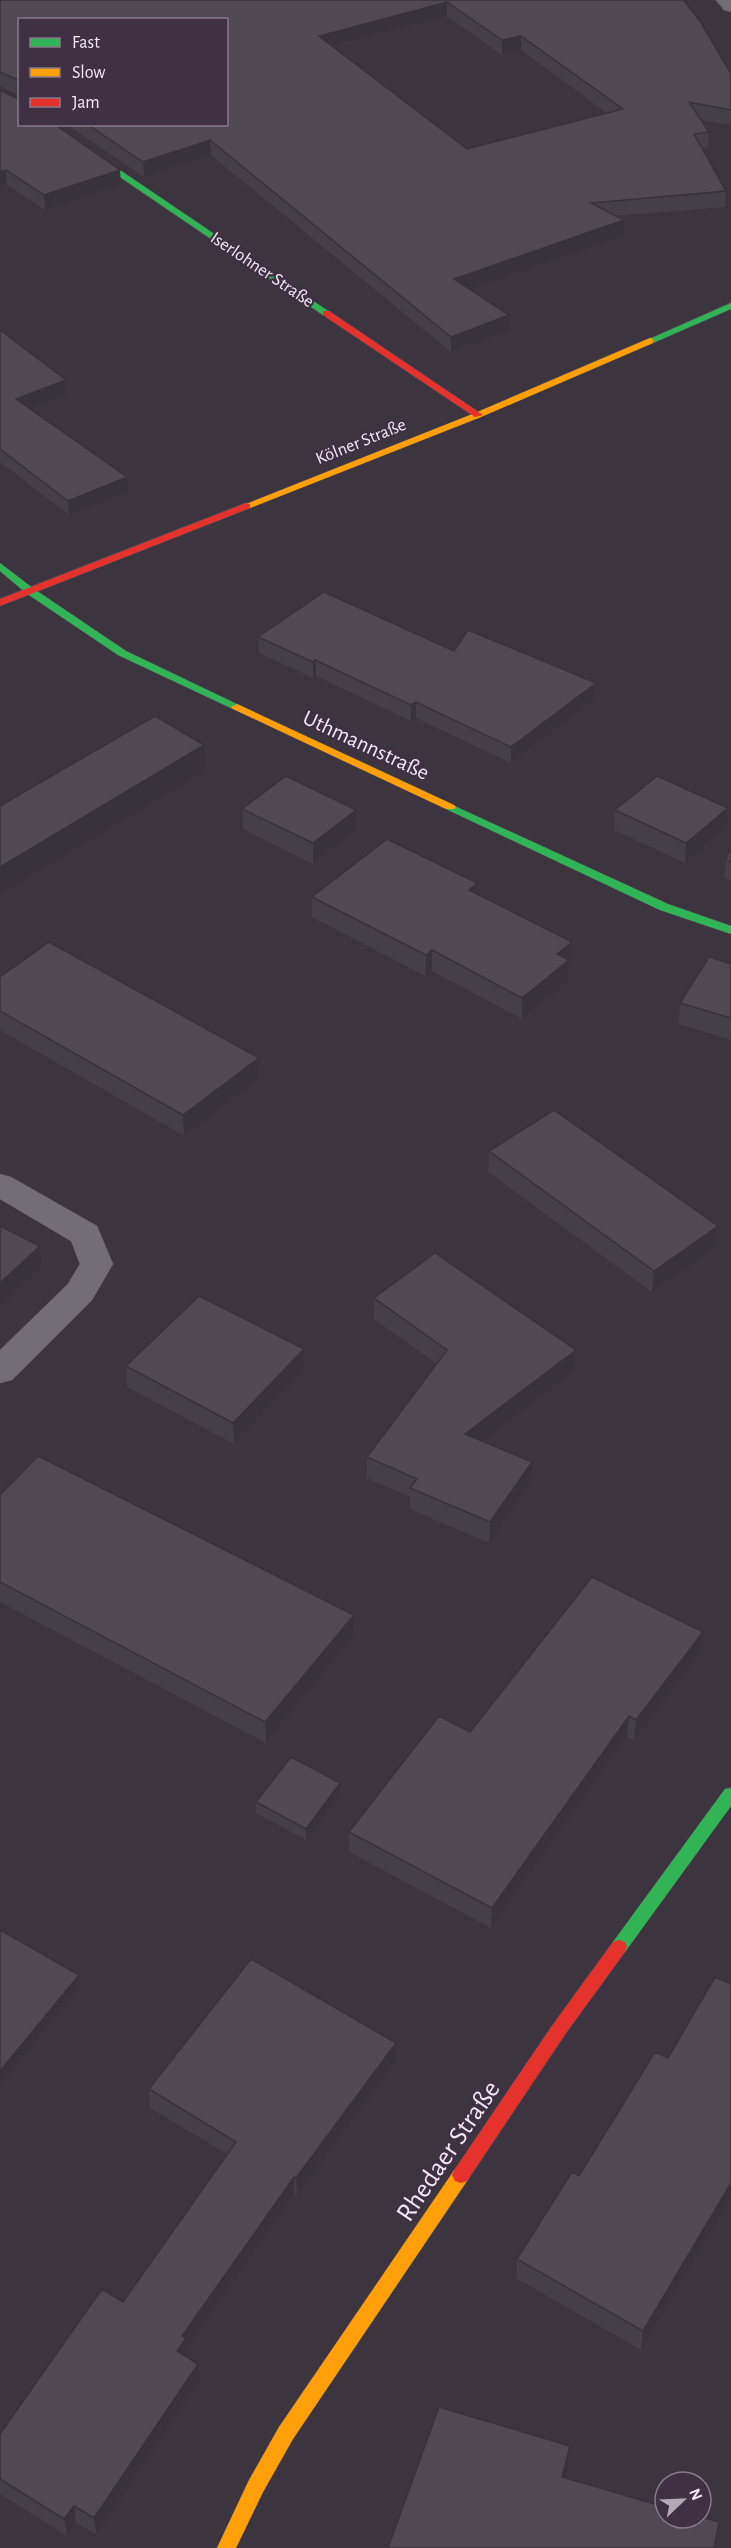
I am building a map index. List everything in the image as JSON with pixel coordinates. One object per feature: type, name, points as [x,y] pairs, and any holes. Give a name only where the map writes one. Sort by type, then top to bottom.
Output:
[{"type":"street","points":[[726,0],[731,6]]},
{"type":"street","name":"Iserlohner Straße","points":[[49,126],[478,415]]},
{"type":"street","name":"Kölner Straße","points":[[0,603],[478,415],[731,306]]},
{"type":"street","name":"Uthmannstraße","points":[[0,566],[30,591],[122,653],[664,907],[731,930]]},
{"type":"street","points":[[0,1185],[85,1234],[97,1264],[80,1292],[0,1371]]},
{"type":"street","name":"Rhedaer Straße","points":[[226,2548],[256,2486],[292,2424],[560,2028],[731,1794]]},
{"type":"building","points":[[0,0],[684,0],[700,21],[731,74],[731,110],[689,102],[709,132],[694,134],[726,191],[591,203],[624,220],[454,279],[509,315],[451,337],[210,140],[143,162],[90,126],[228,126],[228,18],[18,18],[18,80],[0,72]],"holes":[[[447,2],[502,40],[521,36],[623,109],[467,149],[319,36]]]},
{"type":"building","points":[[0,90],[18,99],[18,126],[57,126],[120,170],[44,195],[6,170],[0,172]]},
{"type":"building","points":[[0,330],[66,380],[16,399],[127,477],[68,501],[0,449]]},
{"type":"building","points":[[324,592],[454,651],[468,630],[596,683],[511,747],[416,702],[411,705],[315,660],[313,662],[258,637]]},
{"type":"building","points":[[155,716],[204,745],[0,867],[0,806]]},
{"type":"building","points":[[286,776],[356,810],[313,843],[242,809]]},
{"type":"building","points":[[657,776],[728,808],[686,843],[615,810]]},
{"type":"building","points":[[387,839],[477,883],[469,890],[572,942],[557,954],[569,960],[522,998],[432,950],[426,955],[312,897]]},
{"type":"building","points":[[731,846],[731,862],[726,860]]},
{"type":"building","points":[[49,942],[259,1058],[183,1115],[0,1011],[0,977]]},
{"type":"building","points":[[709,957],[731,964],[731,1018],[680,1003]]},
{"type":"building","points":[[554,1110],[718,1226],[654,1271],[489,1151]]},
{"type":"building","points":[[0,1226],[40,1246],[0,1283]]},
{"type":"building","points":[[435,1253],[576,1350],[465,1434],[532,1462],[490,1522],[410,1488],[417,1479],[367,1457],[447,1350],[374,1298]]},
{"type":"building","points":[[199,1296],[304,1349],[233,1423],[126,1366]]},
{"type":"building","points":[[38,1456],[354,1615],[265,1722],[0,1582],[0,1495]]},
{"type":"building","points":[[592,1577],[703,1632],[636,1720],[629,1716],[492,1908],[349,1832],[439,1716],[470,1732]]},
{"type":"building","points":[[291,1757],[340,1783],[306,1829],[256,1802]]},
{"type":"building","points":[[0,1930],[79,1975],[0,2071]]},
{"type":"building","points":[[251,1959],[396,2043],[296,2178],[294,2177],[182,2336],[186,2338],[177,2351],[198,2364],[94,2518],[74,2506],[64,2519],[0,2479],[0,2434],[102,2289],[123,2302],[236,2142],[149,2089]]},
{"type":"building","points":[[715,1977],[731,1984],[731,2183],[643,2331],[517,2259],[572,2172],[579,2176],[655,2052],[668,2058]]},
{"type":"building","points":[[439,2407],[570,2446],[562,2477],[653,2504],[653,2530],[713,2530],[713,2520],[719,2522],[714,2548],[388,2548]]},
{"type":"traffic: fast","points":[[49,126],[326,313]]},
{"type":"traffic: fast","points":[[650,341],[731,306]]},
{"type":"traffic: fast","points":[[0,566],[30,591],[122,653],[237,707]]},
{"type":"traffic: fast","points":[[450,807],[664,907],[731,930]]},
{"type":"traffic: fast","points":[[619,1947],[731,1794]]},
{"type":"traffic: slow","points":[[246,506],[478,415],[650,341]]},
{"type":"traffic: slow","points":[[237,707],[450,807]]},
{"type":"traffic: slow","points":[[226,2548],[256,2486],[286,2433],[461,2175]]},
{"type":"traffic: jam","points":[[326,313],[478,415]]},
{"type":"traffic: jam","points":[[0,603],[246,506]]},
{"type":"traffic: jam","points":[[461,2175],[560,2028],[619,1947]]}]
